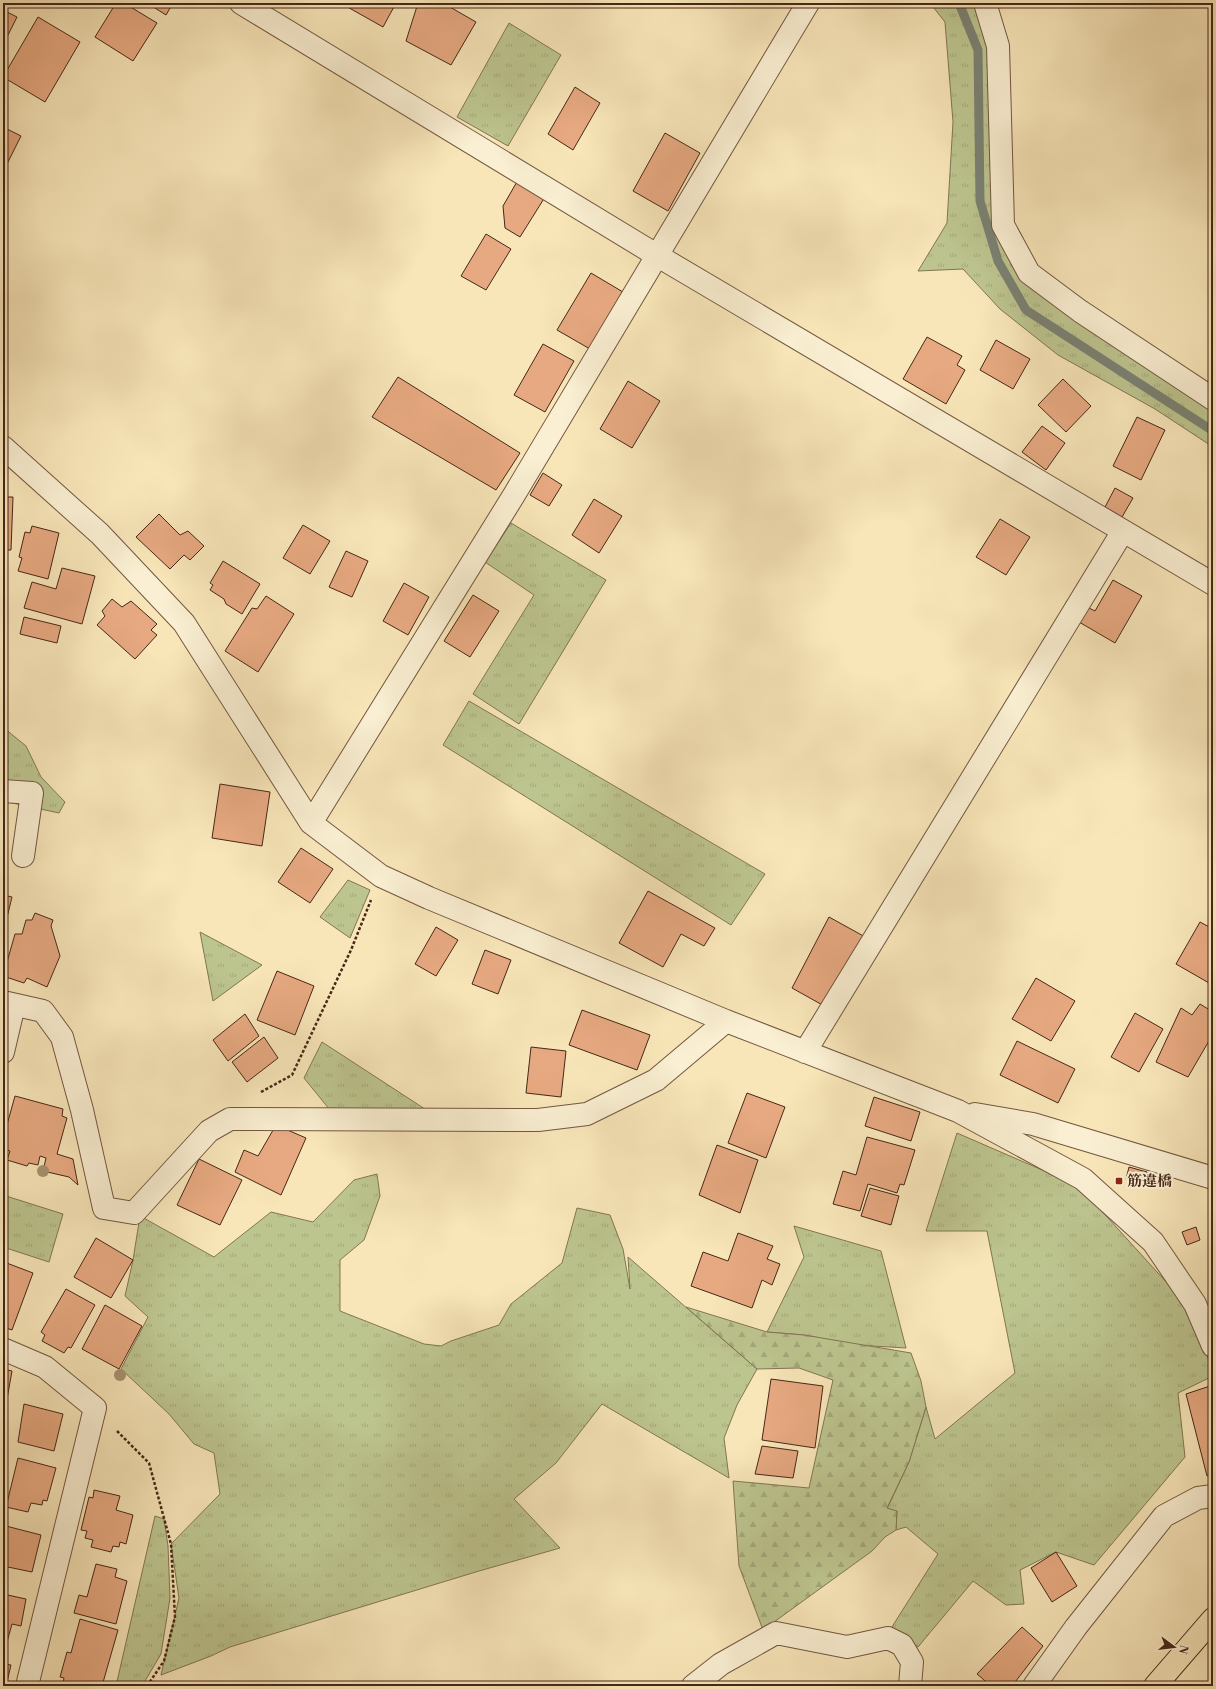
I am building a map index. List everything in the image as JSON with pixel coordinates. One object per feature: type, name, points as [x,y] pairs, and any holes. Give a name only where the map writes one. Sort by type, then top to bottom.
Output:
[{"type":"highway","points":[[1155,1686],[1213,1619]]},
{"type":"street","points":[[241,3],[658,256],[1213,584]]},
{"type":"street","points":[[311,823],[514,496],[808,3]]},
{"type":"street","points":[[985,3],[998,46],[1004,225],[1029,273],[1080,311],[1213,399]]},
{"type":"street","points":[[3,448],[100,534],[184,623],[311,823],[381,876],[437,901],[726,1021],[958,1111],[1084,1179],[1153,1242],[1195,1304],[1213,1346]]},
{"type":"street","points":[[805,1052],[1123,531]]},
{"type":"street","points":[[3,791],[32,793],[23,856]]},
{"type":"street","points":[[3,1052],[8,1004],[43,1011],[62,1036],[82,1110],[104,1208],[134,1213],[209,1131],[230,1119],[538,1120],[587,1114],[656,1080],[726,1021]]},
{"type":"street","points":[[958,1111],[1033,1124],[1213,1178]]},
{"type":"street","points":[[3,1349],[45,1367],[95,1408],[27,1686]]},
{"type":"street","points":[[1034,1686],[1076,1627],[1164,1516],[1198,1498],[1213,1496]]},
{"type":"street","points":[[693,1686],[721,1664],[776,1634],[847,1647],[888,1638],[902,1645],[912,1662],[910,1686]]},
{"type":"path","points":[[230,1119],[244,1101],[292,1075],[351,950],[381,876]]},
{"type":"path","points":[[95,1408],[149,1463],[171,1544],[175,1617],[164,1661],[147,1686]]},
{"type":"green space","points":[[930,3],[982,3],[990,18],[1004,225],[1029,273],[1213,399],[1213,447],[1155,409],[1058,355],[1000,309],[963,269],[918,271],[947,223],[953,122],[945,22]]},
{"type":"green space","points":[[509,23],[561,55],[508,146],[457,117]]},
{"type":"green space","points":[[511,523],[606,580],[519,724],[473,694],[534,595],[485,562]]},
{"type":"green space","points":[[469,701],[765,874],[731,925],[443,745]]},
{"type":"green space","points":[[4,728],[26,746],[41,777],[65,802],[59,813],[3,801],[3,762],[8,763]]},
{"type":"green space","points":[[348,880],[370,890],[350,938],[320,917]]},
{"type":"green space","points":[[200,932],[262,965],[213,1001]]},
{"type":"green space","points":[[322,1042],[428,1111],[330,1110],[304,1078]]},
{"type":"green space","points":[[957,1133],[1079,1186],[1187,1305],[1213,1371],[1213,1376],[1178,1393],[1185,1457],[1094,1565],[1056,1552],[1020,1570],[1024,1604],[1006,1605],[973,1581],[918,1647],[890,1630],[938,1554],[906,1527],[896,1530],[897,1511],[887,1509],[909,1462],[926,1407],[935,1439],[1015,1373],[987,1231],[926,1231]]},
{"type":"green space","points":[[377,1174],[380,1196],[364,1240],[340,1260],[340,1311],[424,1344],[441,1346],[451,1341],[499,1325],[511,1304],[562,1263],[577,1208],[610,1215],[623,1249],[630,1289],[628,1257],[757,1369],[737,1405],[724,1438],[729,1478],[602,1404],[556,1463],[514,1499],[560,1548],[479,1571],[230,1647],[161,1675],[179,1598],[171,1544],[220,1494],[214,1453],[194,1444],[169,1414],[121,1369],[148,1317],[125,1296],[133,1260],[140,1216],[214,1257],[271,1212],[313,1222],[354,1180]]},
{"type":"green space","points":[[6,1196],[63,1214],[49,1262],[3,1247],[3,1206]]},
{"type":"green space","points":[[794,1226],[881,1251],[906,1348],[856,1345],[804,1335],[767,1332],[804,1257]]},
{"type":"green space","points":[[686,1307],[767,1332],[804,1335],[911,1353],[921,1381],[926,1407],[909,1462],[887,1508],[897,1511],[896,1530],[885,1537],[872,1551],[763,1630],[739,1566],[733,1481],[809,1488],[833,1380],[799,1368],[757,1369]]},
{"type":"green space","points":[[155,1516],[164,1519],[168,1546],[170,1598],[161,1654],[142,1686],[116,1686]]},
{"type":"building","points":[[116,3],[124,3],[157,23],[133,61],[95,37]]},
{"type":"building","points":[[147,3],[173,3],[166,15]]},
{"type":"building","points":[[345,3],[396,3],[383,27],[344,5]]},
{"type":"building","points":[[418,3],[443,3],[476,22],[451,65],[406,41]]},
{"type":"building","points":[[3,10],[17,17],[3,45]]},
{"type":"building","points":[[38,17],[80,42],[45,102],[3,77]]},
{"type":"building","points":[[575,87],[600,103],[573,150],[548,134]]},
{"type":"building","points":[[3,127],[21,136],[7,164],[3,162]]},
{"type":"building","points":[[665,133],[700,153],[668,211],[633,191]]},
{"type":"building","points":[[518,180],[545,197],[520,237],[505,228],[503,206]]},
{"type":"building","points":[[486,234],[511,249],[486,290],[461,276]]},
{"type":"building","points":[[591,273],[623,292],[590,349],[557,330]]},
{"type":"building","points":[[927,337],[962,356],[957,365],[965,370],[946,404],[903,379]]},
{"type":"building","points":[[996,340],[1030,359],[1013,389],[980,370]]},
{"type":"building","points":[[543,344],[574,361],[545,412],[514,395]]},
{"type":"building","points":[[398,377],[520,453],[496,490],[372,417]]},
{"type":"building","points":[[1063,379],[1091,406],[1066,432],[1038,405]]},
{"type":"building","points":[[628,381],[660,401],[632,448],[600,429]]},
{"type":"building","points":[[1137,417],[1165,430],[1141,480],[1113,466]]},
{"type":"building","points":[[1042,426],[1065,443],[1046,470],[1022,452]]},
{"type":"building","points":[[543,473],[562,485],[549,506],[530,495]]},
{"type":"building","points":[[1115,488],[1133,498],[1122,517],[1105,507]]},
{"type":"building","points":[[3,497],[13,497],[11,550],[3,550]]},
{"type":"building","points":[[594,499],[622,516],[599,553],[572,535]]},
{"type":"building","points":[[159,514],[180,535],[188,531],[204,546],[190,560],[184,555],[170,569],[136,537]]},
{"type":"building","points":[[1000,519],[1030,537],[1006,575],[976,557]]},
{"type":"building","points":[[303,525],[330,541],[310,574],[283,558]]},
{"type":"building","points":[[32,526],[59,533],[48,579],[18,571],[22,558],[19,557],[25,532],[30,533]]},
{"type":"building","points":[[346,551],[368,561],[352,597],[329,587]]},
{"type":"building","points":[[223,561],[260,584],[242,614],[226,604],[224,599],[210,590],[213,585],[210,583]]},
{"type":"building","points":[[62,568],[95,576],[82,624],[24,608],[32,582],[56,589]]},
{"type":"building","points":[[1113,580],[1142,596],[1115,643],[1079,622],[1087,607],[1095,611]]},
{"type":"building","points":[[404,583],[429,597],[408,635],[383,621]]},
{"type":"building","points":[[473,595],[499,611],[470,657],[444,641]]},
{"type":"building","points":[[266,596],[294,614],[258,672],[225,651],[252,608],[257,609]]},
{"type":"building","points":[[112,599],[122,607],[131,601],[157,624],[151,630],[157,635],[135,659],[97,625],[105,616],[102,611]]},
{"type":"building","points":[[24,617],[61,626],[57,643],[20,634]]},
{"type":"building","points":[[220,784],[270,792],[262,846],[212,838]]},
{"type":"building","points":[[301,848],[333,869],[310,903],[278,882]]},
{"type":"building","points":[[648,891],[715,928],[704,946],[681,934],[663,967],[619,943]]},
{"type":"building","points":[[3,895],[12,897],[3,934]]},
{"type":"building","points":[[35,913],[53,920],[51,926],[60,956],[47,987],[27,978],[24,983],[3,976],[15,934],[22,934],[26,920],[32,920]]},
{"type":"building","points":[[829,917],[867,938],[826,1007],[792,988]]},
{"type":"building","points":[[1200,922],[1213,929],[1213,976],[1209,983],[1176,964]]},
{"type":"building","points":[[436,927],[458,940],[436,976],[415,964]]},
{"type":"building","points":[[485,950],[511,960],[498,994],[472,984]]},
{"type":"building","points":[[277,971],[314,986],[295,1035],[257,1020]]},
{"type":"building","points":[[1036,978],[1075,1001],[1051,1041],[1012,1019]]},
{"type":"building","points":[[1200,1004],[1213,1012],[1213,1034],[1188,1077],[1156,1062],[1181,1008],[1192,1015]]},
{"type":"building","points":[[582,1010],[650,1035],[637,1070],[569,1045]]},
{"type":"building","points":[[1135,1013],[1163,1029],[1139,1072],[1111,1057]]},
{"type":"building","points":[[245,1014],[259,1036],[228,1061],[213,1040]]},
{"type":"building","points":[[264,1037],[278,1058],[247,1082],[232,1062]]},
{"type":"building","points":[[1017,1041],[1075,1069],[1058,1103],[1000,1075]]},
{"type":"building","points":[[531,1047],[566,1051],[561,1097],[526,1093]]},
{"type":"building","points":[[747,1093],[785,1107],[766,1158],[728,1143]]},
{"type":"building","points":[[15,1096],[63,1109],[62,1116],[67,1118],[57,1154],[73,1159],[78,1185],[69,1177],[43,1171],[46,1158],[40,1156],[38,1165],[29,1163],[27,1166],[7,1160],[10,1151],[3,1149],[3,1139]]},
{"type":"building","points":[[874,1097],[920,1112],[911,1141],[865,1126]]},
{"type":"building","points":[[276,1125],[306,1138],[281,1195],[235,1172],[244,1150],[258,1156]]},
{"type":"building","points":[[867,1137],[915,1150],[904,1185],[900,1184],[897,1193],[868,1184],[860,1211],[833,1204],[843,1171],[856,1175]]},
{"type":"building","points":[[717,1145],[758,1160],[740,1213],[699,1195]]},
{"type":"building","points":[[199,1159],[242,1180],[220,1225],[177,1205]]},
{"type":"building","points":[[1129,1167],[1147,1172],[1145,1183],[1126,1179]]},
{"type":"building","points":[[870,1188],[899,1196],[891,1225],[861,1216]]},
{"type":"building","points":[[1196,1227],[1200,1240],[1187,1245],[1182,1232]]},
{"type":"building","points":[[738,1233],[773,1246],[767,1259],[780,1264],[772,1285],[762,1280],[752,1308],[691,1286],[703,1252],[728,1261]]},
{"type":"building","points":[[96,1238],[133,1260],[111,1298],[74,1277]]},
{"type":"building","points":[[4,1262],[33,1273],[12,1330],[3,1327]]},
{"type":"building","points":[[66,1289],[95,1305],[71,1348],[68,1347],[64,1353],[42,1341],[45,1335],[41,1332]]},
{"type":"building","points":[[105,1305],[142,1326],[119,1369],[82,1349]]},
{"type":"building","points":[[3,1369],[12,1371],[4,1416],[3,1416]]},
{"type":"building","points":[[771,1379],[823,1386],[815,1448],[762,1440]]},
{"type":"building","points":[[1213,1385],[1213,1474],[1207,1476],[1186,1394]]},
{"type":"building","points":[[24,1404],[63,1414],[54,1451],[18,1442]]},
{"type":"building","points":[[762,1446],[798,1451],[793,1478],[755,1474]]},
{"type":"building","points":[[18,1458],[56,1468],[47,1501],[43,1500],[42,1505],[31,1503],[28,1512],[6,1507]]},
{"type":"building","points":[[94,1490],[120,1496],[116,1510],[133,1515],[126,1544],[120,1542],[119,1547],[113,1546],[111,1552],[91,1547],[93,1540],[85,1538],[87,1531],[81,1530],[89,1497],[93,1498]]},
{"type":"building","points":[[6,1526],[41,1535],[32,1572],[3,1566],[3,1539]]},
{"type":"building","points":[[1056,1552],[1077,1586],[1052,1602],[1031,1568]]},
{"type":"building","points":[[96,1564],[117,1569],[115,1577],[127,1581],[116,1624],[74,1613],[79,1595],[87,1597]]},
{"type":"building","points":[[3,1594],[26,1599],[21,1626],[12,1624],[7,1642],[3,1641]]},
{"type":"building","points":[[80,1619],[118,1630],[102,1686],[87,1684],[87,1686],[76,1686],[63,1683],[64,1678],[60,1677],[67,1652],[71,1653]]},
{"type":"building","points":[[1022,1627],[1043,1646],[1012,1686],[991,1686],[977,1674]]},
{"type":"building","points":[[3,1664],[11,1665],[6,1686],[3,1686]]},
{"type":"waterway","points":[[959,3],[978,50],[980,201],[998,261],[1026,310],[1213,431]]},
{"type":"place","name":"筋違橋","points":[[1119,1181]]}]
